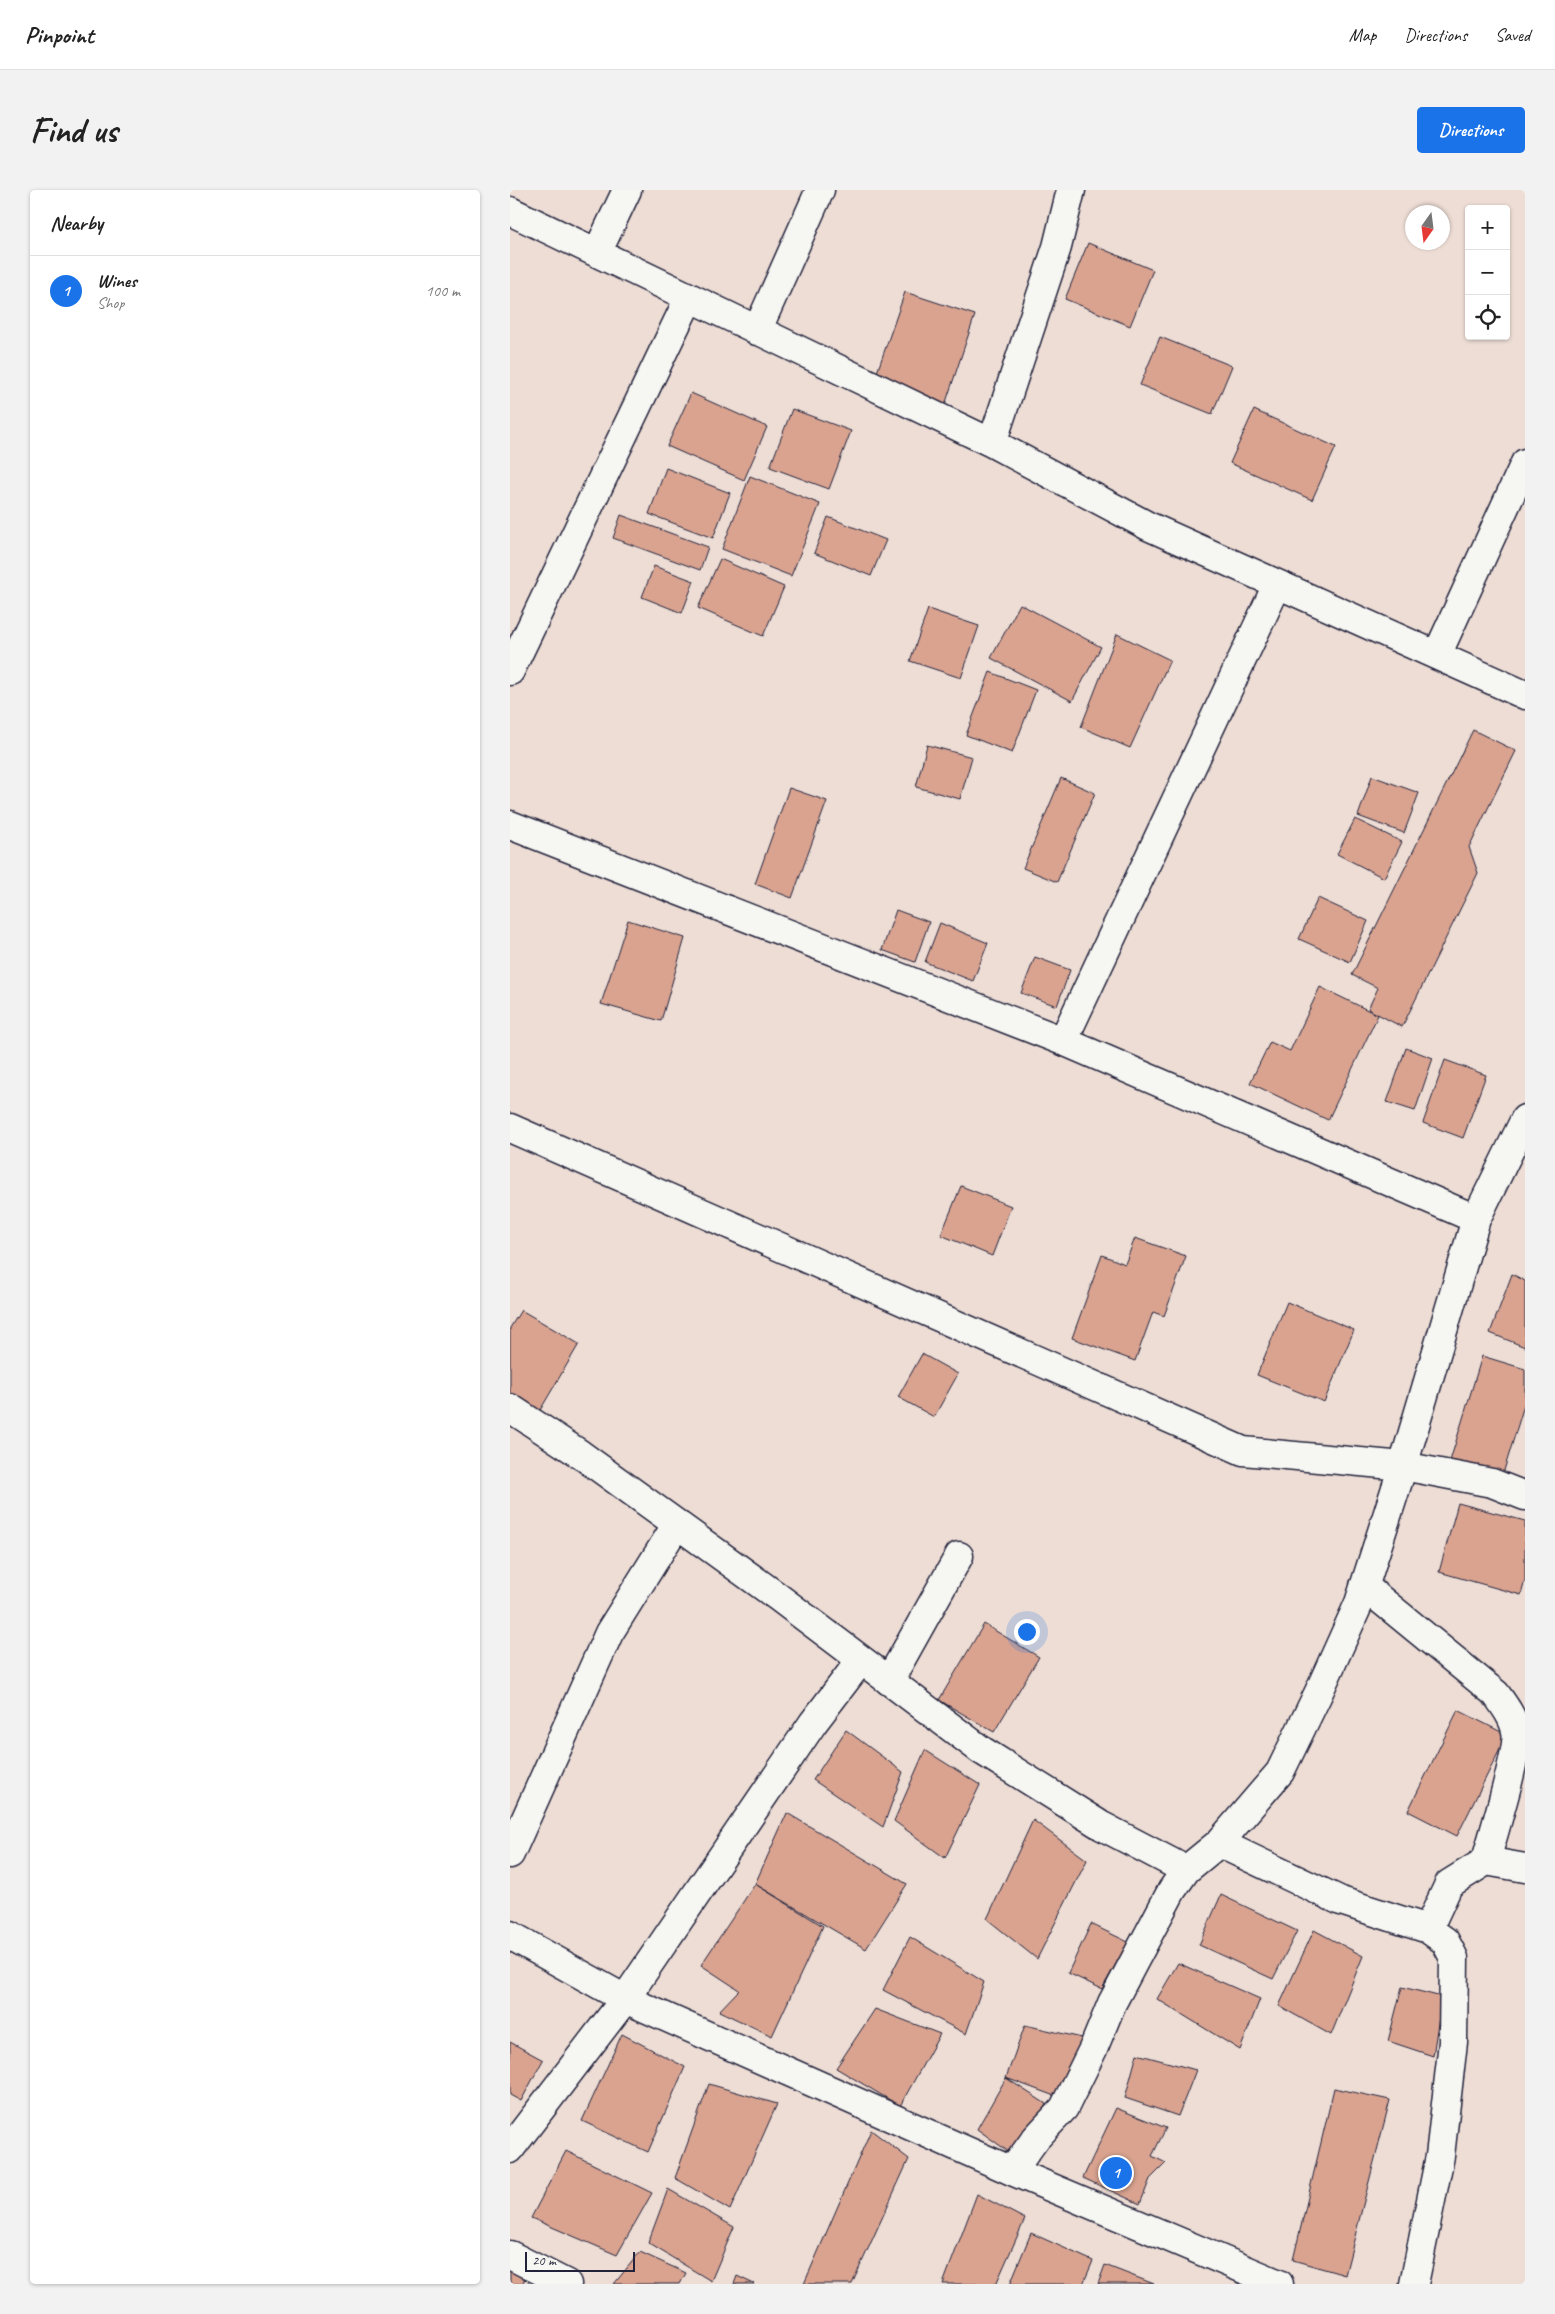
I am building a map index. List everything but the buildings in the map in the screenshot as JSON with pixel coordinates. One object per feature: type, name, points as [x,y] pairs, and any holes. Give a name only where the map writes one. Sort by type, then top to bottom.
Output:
[{"type":"street","points":[[597,253],[627,190]]},
{"type":"street","points":[[757,331],[820,190]]},
{"type":"street","points":[[992,443],[1057,247],[1071,190]]},
{"type":"street","points":[[510,211],[992,443],[1148,526],[1277,585],[1438,654],[1525,695]]},
{"type":"street","points":[[510,671],[689,298]]},
{"type":"street","points":[[1438,654],[1525,463]]},
{"type":"street","points":[[1063,1041],[1277,585]]},
{"type":"street","points":[[510,825],[1063,1041],[1476,1219]]},
{"type":"street","points":[[1012,2171],[1036,2138],[1064,2108],[1133,1960],[1172,1890],[1186,1870],[1219,1843],[1280,1772],[1359,1603],[1403,1466],[1476,1219],[1525,1119]]},
{"type":"street","points":[[510,1128],[1242,1451],[1403,1466],[1492,1483],[1525,1496]]},
{"type":"street","points":[[510,1408],[580,1454],[677,1524],[981,1750],[1102,1826],[1186,1870]]},
{"type":"street","points":[[510,1854],[609,1633],[677,1524]]},
{"type":"street","points":[[889,1680],[959,1556]]},
{"type":"street","points":[[1364,1586],[1496,1694],[1510,1715],[1516,1733],[1514,1754],[1486,1860],[1449,1884],[1428,1929]]},
{"type":"street","points":[[510,2149],[625,1999],[813,1723],[861,1660]]},
{"type":"street","points":[[1219,1843],[1341,1901],[1428,1929],[1445,1941],[1454,1958],[1452,2042],[1440,2156],[1414,2284]]},
{"type":"street","points":[[1486,1860],[1525,1868]]},
{"type":"street","points":[[510,1935],[625,1999],[1012,2171],[1279,2284]]},
{"type":"street","points":[[510,2254],[567,2284]]},
{"type":"place","name":"Wines","points":[[1116,2173]]}]
